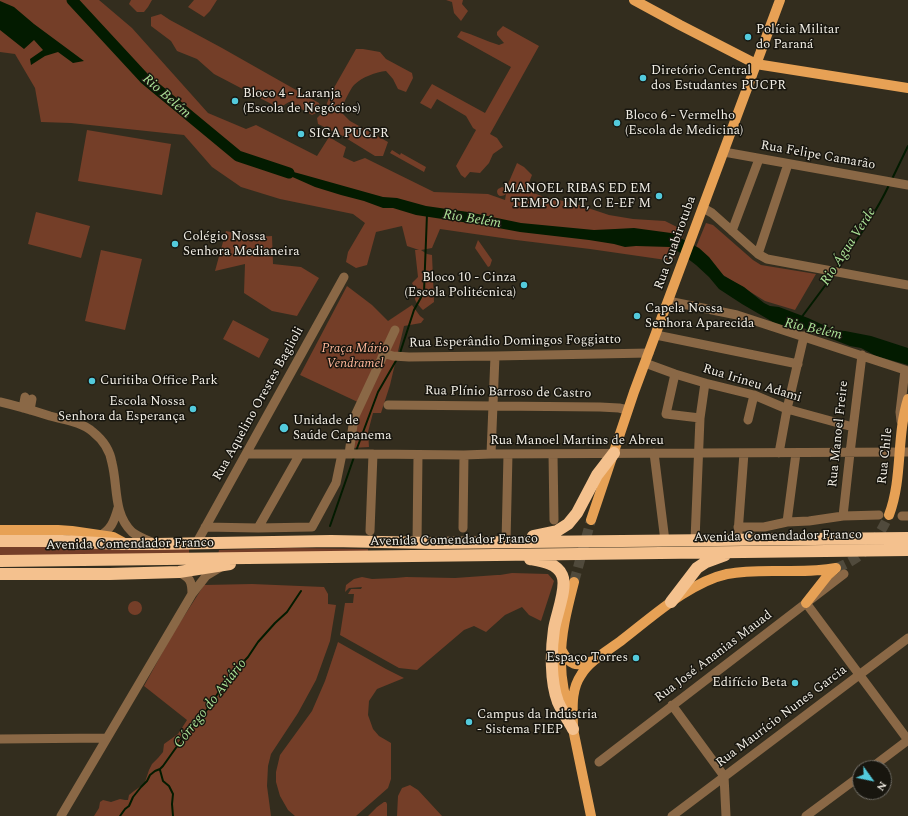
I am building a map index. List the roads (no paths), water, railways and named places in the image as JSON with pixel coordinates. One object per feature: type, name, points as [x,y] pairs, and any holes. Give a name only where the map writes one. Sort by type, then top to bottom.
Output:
[{"type":"highway","points":[[510,542],[557,531],[568,524],[577,513],[597,475],[614,453]]},
{"type":"highway","name":"Avenida Comendador Franco","points":[[0,541],[196,544],[331,541],[417,543],[664,541],[737,540],[757,534],[908,538]]},
{"type":"highway","name":"Avenida Comendador Franco","points":[[0,561],[908,550]]},
{"type":"highway","points":[[671,602],[697,568],[706,562],[732,552]]},
{"type":"highway","points":[[516,555],[554,566],[562,575],[564,587],[554,628],[552,665],[558,701],[573,729]]},
{"type":"highway","points":[[0,574],[110,574],[179,572],[226,565],[258,558]]},
{"type":"highway","points":[[88,560],[128,566],[143,573]]},
{"type":"main road","points":[[634,0],[756,64],[908,88]]},
{"type":"main road","name":"Rua Guabirotuba","points":[[591,520],[645,363],[780,0]]},
{"type":"main road","name":"Rua Chile","points":[[889,516],[904,452],[902,426],[907,402]]},
{"type":"main road","name":"Avenida Comendador Franco","points":[[0,530],[58,530],[113,537],[126,544]]},
{"type":"main road","points":[[804,571],[816,581],[814,589],[806,603]]},
{"type":"main road","points":[[573,729],[574,689],[581,674],[596,660],[671,602],[701,584],[727,574],[747,572],[840,571],[828,575],[806,603]]},
{"type":"main road","points":[[574,582],[564,624],[561,649],[561,668],[563,685],[590,816]]},
{"type":"main road","points":[[561,649],[569,661],[575,664],[580,665],[596,660]]},
{"type":"street","name":"Rua Felipe Camarão","points":[[724,152],[908,185]]},
{"type":"street","points":[[732,231],[759,159]]},
{"type":"street","points":[[758,254],[788,164]]},
{"type":"street","points":[[703,208],[758,254],[767,259],[908,285]]},
{"type":"street","name":"Rua Aquelino Orestes Baglioli","points":[[196,544],[344,277]]},
{"type":"street","points":[[668,301],[737,314],[905,370],[900,412],[902,426]]},
{"type":"street","points":[[205,527],[312,527],[336,483],[348,454],[354,418],[395,330]]},
{"type":"street","points":[[656,334],[798,364]]},
{"type":"street","points":[[779,453],[787,409],[804,336]]},
{"type":"street","name":"Rua Esperândio Domingos Foggiatto","points":[[382,357],[386,354],[397,356],[495,356],[649,353]]},
{"type":"street","name":"Rua Manoel Freire","points":[[844,516],[852,427],[862,355]]},
{"type":"street","points":[[491,454],[495,356]]},
{"type":"street","name":"Rua Irineu Adami","points":[[645,363],[705,383],[754,395],[787,409],[852,427]]},
{"type":"street","points":[[675,374],[666,414],[700,418]]},
{"type":"street","points":[[696,540],[700,418],[705,383]]},
{"type":"street","points":[[748,420],[754,395]]},
{"type":"street","points":[[27,409],[29,398]]},
{"type":"street","points":[[0,402],[74,422],[89,429],[104,443],[109,452],[112,463],[118,508],[122,519],[132,532],[157,544]]},
{"type":"street","name":"Rua Plínio Barroso de Castro","points":[[388,405],[600,407],[628,410]]},
{"type":"street","points":[[902,426],[908,416]]},
{"type":"street","name":"Rua Manoel Martins de Abreu","points":[[246,454],[464,455],[904,452]]},
{"type":"street","points":[[654,453],[664,541]]},
{"type":"street","points":[[737,540],[744,453]]},
{"type":"street","points":[[787,522],[796,453]]},
{"type":"street","points":[[258,528],[300,454]]},
{"type":"street","points":[[370,454],[370,531]]},
{"type":"street","points":[[508,454],[510,542]]},
{"type":"street","points":[[553,454],[554,520]]},
{"type":"street","points":[[417,543],[418,455]]},
{"type":"street","points":[[463,528],[464,455]]},
{"type":"street","points":[[88,542],[102,535],[109,529],[118,508]]},
{"type":"street","name":"Avenida Comendador Franco","points":[[738,527],[757,534],[764,527],[787,522],[809,521],[844,516],[878,515]]},
{"type":"street","points":[[61,816],[192,594],[206,576],[226,565]]},
{"type":"street","points":[[179,572],[190,581],[192,586],[192,594]]},
{"type":"street","points":[[806,603],[908,740],[882,760]]},
{"type":"street","name":"Rua José Ananias Mauad","points":[[599,762],[806,603]]},
{"type":"street","name":"Rua Maurício Nunes Garcia","points":[[672,816],[908,638]]},
{"type":"street","points":[[672,706],[724,776],[726,816]]},
{"type":"street","points":[[0,739],[107,738]]},
{"type":"street","points":[[806,816],[852,782]]},
{"type":"water","points":[[0,1],[14,7],[34,24],[84,61],[73,63],[58,52],[45,56],[31,65],[30,59],[43,50],[34,40],[24,49],[0,30]]},
{"type":"water","points":[[271,166],[383,197],[397,198],[426,206],[468,212],[521,223],[594,230],[634,228],[671,233],[699,248],[709,257],[724,276],[744,287],[764,303],[808,318],[834,330],[871,336],[908,348],[908,365],[876,356],[861,348],[850,346],[801,327],[778,325],[719,289],[696,265],[670,247],[625,247],[589,240],[520,232],[416,215],[393,208],[383,208],[315,187]]},
{"type":"waterway","name":"Rio Belém","points":[[72,0],[145,79],[238,156],[289,173]]},
{"type":"waterway","name":"Rio Água Verde","points":[[892,179],[908,146]]},
{"type":"waterway","name":"Rio Água Verde","points":[[836,269],[865,228],[889,185]]},
{"type":"waterway","name":"Córrego do Aviário","points":[[400,353],[414,310],[424,292],[427,214]]},
{"type":"waterway","name":"Rio Água Verde","points":[[801,318],[833,275]]},
{"type":"waterway","name":"Córrego do Aviário","points":[[356,451],[378,392],[397,359]]},
{"type":"waterway","name":"Córrego do Aviário","points":[[330,526],[354,457]]},
{"type":"waterway","name":"Córrego do Aviário","points":[[120,816],[129,806],[133,797],[147,781],[150,775],[163,766],[185,735],[204,714],[229,677],[248,657],[258,642],[287,612],[301,591]]},
{"type":"waterway","points":[[160,770],[163,781],[169,786],[173,794],[173,816]]},
{"type":"tunnel","points":[[836,568],[846,564],[862,554],[880,533],[889,515]]},
{"type":"tunnel","points":[[574,582],[591,520]]},
{"type":"place","name":"Polícia Militar do Paraná","points":[[748,37]]},
{"type":"place","name":"Diretório Central dos Estudantes PUCPR","points":[[643,78]]},
{"type":"place","name":"Bloco 4 - Laranja (Escola de Negócios)","points":[[235,101]]},
{"type":"place","name":"Bloco 6 - Vermelho (Escola de Medicina)","points":[[617,123]]},
{"type":"place","name":"SIGA PUCPR","points":[[301,134]]},
{"type":"place","name":"MANOEL RIBAS ED EM TEMPO INT, C E-EF M","points":[[659,196]]},
{"type":"place","name":"Colégio Nossa Senhora Medianeira","points":[[175,244]]},
{"type":"place","name":"Bloco 10 - Cinza (Escola Politécnica)","points":[[524,285]]},
{"type":"place","name":"Capela Nossa Senhora Aparecida","points":[[637,316]]},
{"type":"place","name":"Curitiba Office Park","points":[[92,381]]},
{"type":"place","name":"Escola Nossa Senhora da Esperança","points":[[193,409]]},
{"type":"place","name":"Unidade de Saúde Capanema","points":[[284,428]]},
{"type":"place","name":"Espaço Torres","points":[[636,658]]},
{"type":"place","name":"Edifício Beta","points":[[795,683]]},
{"type":"place","name":"Campus da Indústria - Sistema FIEP","points":[[469,722]]},
{"type":"park label","name":"Praça Mário Vendramel","points":[[355,356]]}]
